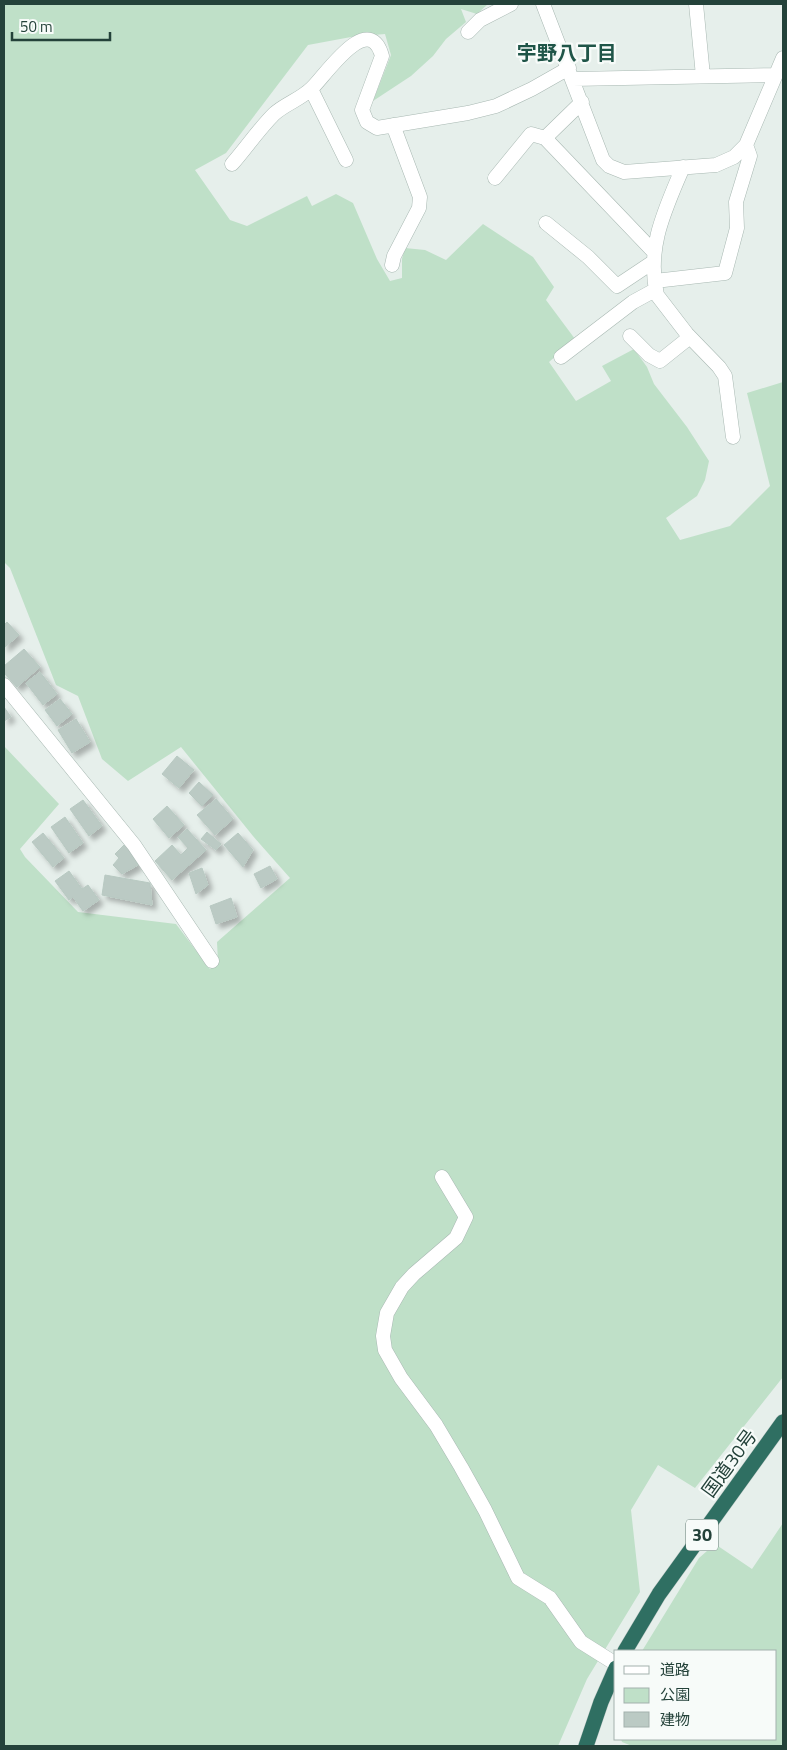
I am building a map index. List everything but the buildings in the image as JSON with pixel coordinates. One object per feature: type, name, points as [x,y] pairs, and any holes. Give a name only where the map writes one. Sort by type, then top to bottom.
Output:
[{"type":"highway","name":"国道30号","points":[[626,1650],[660,1594],[783,1422]]},
{"type":"highway","points":[[586,1746],[600,1702],[614,1670]]},
{"type":"street","points":[[468,32],[480,20],[511,4]]},
{"type":"street","points":[[543,4],[603,160],[609,166],[624,172],[716,165],[734,157],[746,145],[783,58]]},
{"type":"street","points":[[696,4],[703,76]]},
{"type":"street","points":[[232,164],[275,113],[311,89],[335,59],[347,48],[358,42],[368,40],[376,43],[382,56],[362,110],[367,122],[377,128],[468,113],[496,106],[571,74],[775,75]]},
{"type":"street","points":[[311,89],[346,160]]},
{"type":"street","points":[[545,138],[582,102]]},
{"type":"street","points":[[392,266],[394,256],[419,208],[420,197],[393,125]]},
{"type":"street","points":[[495,178],[531,134],[545,138],[653,257]]},
{"type":"street","points":[[561,357],[655,286],[725,273],[736,228],[736,202],[750,156],[746,145]]},
{"type":"street","points":[[683,167],[659,224],[653,257],[655,286],[657,295],[690,337],[719,367],[725,376],[733,436]]},
{"type":"street","points":[[546,223],[588,256],[617,286],[653,257]]},
{"type":"street","points":[[630,336],[649,355],[660,361],[690,337]]},
{"type":"street","points":[[4,685],[134,845],[212,962]]},
{"type":"street","points":[[442,1178],[466,1217],[456,1238],[414,1274],[402,1287],[387,1313],[383,1336],[385,1350],[401,1378],[436,1425],[461,1467],[485,1510],[518,1578],[550,1598],[581,1642],[614,1665]]},
{"type":"green space","points":[[4,4],[488,4],[477,14],[461,9],[466,22],[446,39],[433,56],[411,76],[373,101],[391,55],[385,34],[351,37],[308,45],[226,153],[195,170],[230,220],[247,226],[307,196],[312,206],[336,194],[353,203],[377,259],[390,281],[402,278],[402,259],[405,248],[425,250],[446,260],[483,224],[533,257],[554,287],[546,300],[575,339],[549,362],[576,401],[611,381],[602,366],[634,349],[647,367],[654,384],[687,427],[709,461],[705,480],[697,496],[666,518],[680,540],[730,526],[770,486],[747,393],[783,382],[783,1377],[695,1488],[658,1465],[631,1510],[640,1592],[587,1679],[558,1746],[4,1746],[4,746],[59,804],[20,849],[25,857],[78,912],[176,924],[210,969],[218,962],[217,942],[290,878],[253,836],[181,747],[128,781],[102,759],[78,696],[56,685],[10,568],[4,562]]},
{"type":"green space","points":[[783,1523],[783,1746],[632,1746],[622,1742],[621,1740],[777,1740],[777,1650],[643,1650],[699,1558],[715,1544],[752,1569]]},
{"type":"district","name":"宇野八丁目","points":[[567,53]]}]
